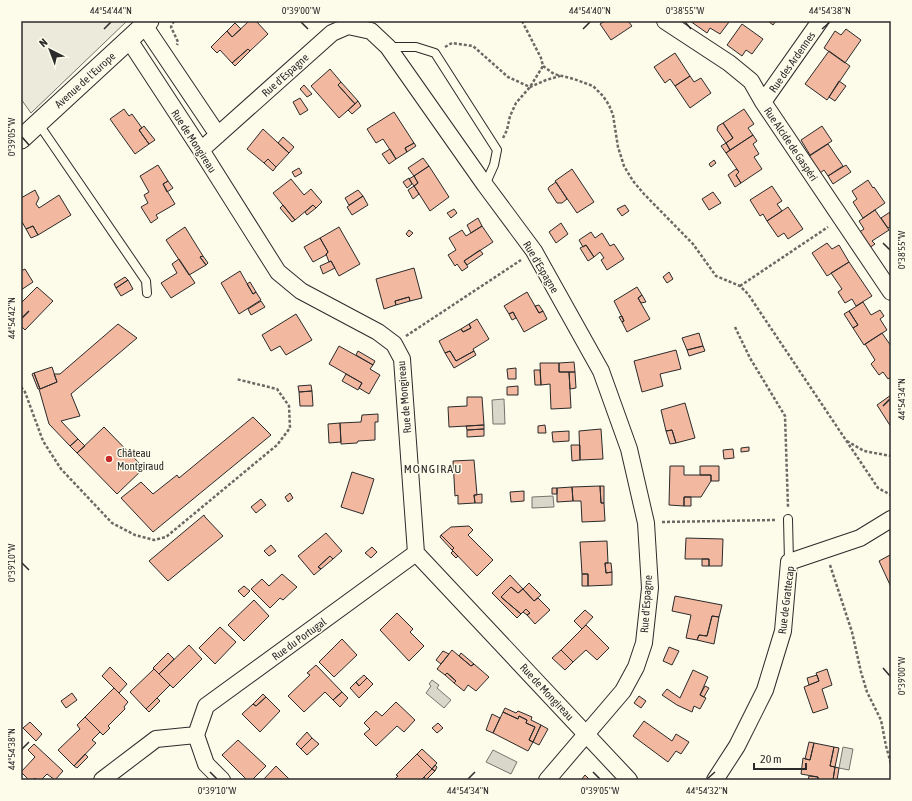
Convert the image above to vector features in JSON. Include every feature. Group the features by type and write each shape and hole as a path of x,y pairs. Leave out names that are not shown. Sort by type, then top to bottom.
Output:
{"street":[{"name":"Rue Alcide de Gaspéri","path":"665,21 729,63 751,81 763,102 891,292"},
{"name":"Rue des Ardennes","path":"763,102 820,21"},
{"name":"Avenue de l'Europe","path":"21,139 146,23"},
{"name":"Rue de Mongireau","path":"146,23 218,135"},
{"name":"Rue d'Espagne","path":"201,150 332,33 348,26 372,31 388,47 534,252 601,371 629,449 646,523 650,588 644,643 636,667 623,690 586,734"},
{"name":"Rue de Mongireau","path":"129,40 278,272 301,291 378,332 394,344 402,359 416,553 629,780"},
{"name":"Rue de Grattecap","path":"715,780 737,746 765,690 783,631 789,562 860,538 891,519"},
{"name":"Rue du Portugal","path":"196,735 206,706 416,553"},
{"path":"547,780 586,734"},
{"path":"102,780 156,739 196,735 206,764 222,780"}],"lane":[{"path":"388,47 416,47 435,53 497,150 494,165 485,185"},
{"path":"38,123 146,281 147,293"},
{"path":"788,519 789,562"}],"path":[{"path":"522,21 541,58 543,66 554,74 593,86 603,96 613,115 618,148 624,166 633,181 693,244 716,276 740,286 748,294 878,488 891,495"},
{"path":"435,53 452,42 473,46 508,77 530,87 546,80 561,76"},
{"path":"497,150 516,103 530,87 543,66"},
{"path":"740,286 841,218"},
{"path":"394,344 534,252"},
{"path":"646,523 788,519 785,416 750,358 735,327"},
{"path":"21,387 25,392 43,440 61,469 112,524 136,535 154,540 166,537 277,446 290,428 289,406 277,390 236,379"},
{"path":"845,439 864,451 891,456"},
{"path":"825,550 852,632 867,692 881,720 891,764"}],"shaded area":[{"path":"21,21 127,21 31,113 21,99"},
{"path":"504,399 505,424 493,424 492,400"},
{"path":"553,496 554,507 532,508 532,497"},
{"path":"432,680 439,685 437,688 451,700 444,708 426,693 431,686 429,684"},
{"path":"843,747 853,749 849,770 839,768"},
{"path":"493,750 517,762 511,774 486,762"}],"building":[{"path":"249,21 256,21 268,34 250,51 248,49 232,63 220,50 217,53 211,47 227,31 232,37"},
{"path":"605,21 628,21 632,26 611,40 600,24"},
{"path":"690,21 729,22 720,34 710,28 707,33"},
{"path":"768,21 776,21 773,25"},
{"path":"235,23 241,29 232,37 227,31"},
{"path":"742,24 763,39 752,54 746,50 742,56 727,45"},
{"path":"846,29 861,40 845,63 824,48 835,31 841,35"},
{"path":"248,49 250,51 235,66 232,63"},
{"path":"829,51 850,66 827,100 805,84"},
{"path":"675,53 690,76 675,86 670,79 665,83 654,67"},
{"path":"330,69 341,82 338,85 355,104 339,118 311,86"},
{"path":"690,76 694,82 701,78 711,93 690,108 675,86"},
{"path":"839,81 846,86 835,101 829,97"},
{"path":"341,82 358,101 355,104 338,85"},
{"path":"304,85 312,94 307,97 300,89"},
{"path":"300,98 308,110 300,115 293,102"},
{"path":"358,101 361,106 352,114 348,110"},
{"path":"124,109 129,116 132,114 142,128 139,130 149,144 135,154 110,119"},
{"path":"744,109 754,124 748,128 753,135 730,150 726,143 733,138 723,123"},
{"path":"394,112 414,143 405,148 407,152 396,159 383,139 376,143 367,129"},
{"path":"723,123 733,138 726,143 717,130 718,126"},
{"path":"144,126 155,140 149,144 139,130"},
{"path":"822,126 832,141 810,155 801,140"},
{"path":"263,129 289,153 276,167 268,159 264,163 247,149"},
{"path":"753,135 757,141 753,144 759,154 754,157 762,169 741,183 736,175 739,172 726,153"},
{"path":"283,137 294,147 289,153 278,143"},
{"path":"414,143 416,146 407,152 405,148"},
{"path":"726,143 730,150 726,153 721,146"},
{"path":"828,144 843,166 828,176 824,170 819,174 808,157"},
{"path":"390,149 396,159 389,164 382,154"},
{"path":"423,158 429,166 414,176 408,168"},
{"path":"268,159 276,167 273,171 264,163"},
{"path":"714,160 716,163 711,167 709,164"},
{"path":"158,165 168,181 163,184 175,204 156,215 158,218 151,223 141,207 148,203 144,195 149,192 140,176"},
{"path":"846,165 851,172 833,184 828,176"},
{"path":"429,166 449,197 430,211 414,186 418,183 414,176"},
{"path":"299,168 302,173 295,177 292,172"},
{"path":"572,169 594,202 577,213 555,181"},
{"path":"736,169 739,172 736,175 741,183 735,187 728,175"},
{"path":"414,176 418,183 414,186 409,179"},
{"path":"409,178 412,184 407,188 403,182"},
{"path":"291,179 304,195 311,189 322,202 316,208 313,205 295,220 273,193"},
{"path":"868,180 885,203 863,218 853,202 857,199 852,191"},
{"path":"168,181 173,188 167,192 163,184"},
{"path":"556,182 567,199 562,203 557,203 548,189"},
{"path":"414,186 419,194 413,199 408,190"},
{"path":"772,186 782,201 777,204 782,211 767,221 763,214 760,216 750,200"},
{"path":"35,190 39,198 36,204 39,208 59,195 71,215 38,235 33,226 26,229 21,220 21,198"},
{"path":"358,190 363,196 349,205 345,198"},
{"path":"713,192 721,203 709,210 702,199"},
{"path":"363,196 368,205 352,215 347,207"},
{"path":"283,205 295,220 292,222 280,208"},
{"path":"313,205 316,208 307,215 305,212"},
{"path":"625,205 629,211 622,216 617,209"},
{"path":"788,207 803,229 788,239 784,233 778,237 767,221"},
{"path":"454,209 457,213 451,218 447,213"},
{"path":"875,210 889,230 872,241 875,244 869,248 858,233 864,229 859,221"},
{"path":"890,212 891,226 888,228 881,218"},
{"path":"478,218 482,226 471,233 467,225"},
{"path":"561,223 568,234 556,243 549,232"},
{"path":"33,226 38,235 31,238 26,229"},
{"path":"482,226 493,242 464,261 468,267 462,271 457,264 455,266 448,255 456,250 449,238 462,230 466,236"},
{"path":"185,227 203,256 200,257 206,265 189,275 166,240"},
{"path":"339,227 360,264 339,276 331,261 329,262 326,254 328,252 320,238"},
{"path":"409,230 413,233 409,237 406,234"},
{"path":"591,232 595,238 602,233 610,246 614,244 624,259 607,270 601,260 604,258 600,252 594,257 586,245 583,247 579,240"},
{"path":"320,238 328,252 326,255 313,262 304,247"},
{"path":"827,243 832,249 839,245 849,262 827,276 812,253"},
{"path":"586,245 594,257 588,261 580,248"},
{"path":"480,250 483,254 467,265 464,261"},
{"path":"203,256 208,263 206,265 200,257"},
{"path":"179,259 195,283 171,298 161,283 177,273 172,264"},
{"path":"331,261 335,268 323,274 320,266"},
{"path":"849,262 872,296 856,306 852,299 845,303 838,292 842,289 831,273"},
{"path":"414,268 422,298 410,301 409,297 395,301 396,305 384,309 376,279"},
{"path":"25,269 33,282 21,290 21,271"},
{"path":"240,271 253,294 256,292 261,300 239,314 221,283"},
{"path":"669,272 673,279 667,283 663,277"},
{"path":"125,277 128,280 116,288 114,284"},
{"path":"128,280 133,289 121,296 116,288"},
{"path":"250,282 256,292 253,294 247,284"},
{"path":"37,287 53,301 25,330 21,326 21,303"},
{"path":"637,287 642,295 638,298 650,319 627,332 622,322 624,321 614,301"},
{"path":"527,292 539,313 543,311 547,319 524,332 513,312 509,314 504,306"},
{"path":"642,295 646,302 641,303 638,298"},
{"path":"409,297 410,301 396,305 395,301"},
{"path":"261,301 265,307 251,315 248,309"},
{"path":"863,302 871,315 880,310 884,316 880,319 887,330 864,345 853,328 858,325 849,311"},
{"path":"539,305 543,311 539,313 535,306"},
{"path":"849,311 858,325 853,328 844,314"},
{"path":"513,312 516,318 512,320 509,314"},
{"path":"296,314 312,340 286,355 280,346 271,351 262,335"},
{"path":"622,316 624,321 622,322 619,317"},
{"path":"477,319 489,339 473,349 474,351 456,361 450,351 445,353 439,341 461,329 463,332 471,328 469,324"},
{"path":"118,324 137,338 71,394 80,416 61,421 78,439 70,446 49,424 39,389 32,374 34,373 40,389 57,382 54,374 60,374"},
{"path":"469,324 471,328 463,332 461,329"},
{"path":"699,333 703,346 687,350 682,338"},
{"path":"882,333 891,346 891,377 888,379 883,372 879,375 871,364 875,360 865,344"},
{"path":"339,346 373,365 370,369 380,375 369,394 359,388 362,383 329,364"},
{"path":"703,346 705,351 689,356 687,350"},
{"path":"676,350 681,369 660,374 663,386 642,392 634,361"},
{"path":"358,351 375,361 373,365 356,355"},
{"path":"450,351 456,361 474,351 476,355 454,368 445,353"},
{"path":"574,362 575,372 559,372 559,363"},
{"path":"540,363 559,363 559,372 569,372 571,408 551,409 550,384 541,385"},
{"path":"52,367 57,382 40,389 34,373"},
{"path":"516,368 516,379 508,379 507,369"},
{"path":"534,370 540,370 541,385 535,385"},
{"path":"569,372 575,372 576,388 570,389"},
{"path":"346,374 362,383 358,390 342,381"},
{"path":"311,385 312,391 299,392 298,386"},
{"path":"518,386 518,395 507,395 507,387"},
{"path":"312,391 313,406 300,406 299,392"},
{"path":"891,395 891,427 877,405"},
{"path":"467,397 482,397 484,425 449,427 448,407 467,406"},
{"path":"685,403 695,438 676,443 672,430 666,431 661,410"},
{"path":"378,414 378,422 375,422 375,440 341,444 340,423 361,422 362,415"},
{"path":"253,417 271,435 153,532 121,498 141,482 153,494 177,475 179,478"},
{"path":"340,423 341,442 329,443 328,424"},
{"path":"484,425 484,429 467,430 466,426"},
{"path":"545,425 546,433 538,433 538,426"},
{"name":"Château Montgiraud","path":"104,427 144,468 117,494 77,453"},
{"path":"484,429 484,436 467,437 467,430"},
{"path":"601,429 603,459 580,460 579,431"},
{"path":"672,430 676,443 670,444 666,431"},
{"path":"569,431 569,441 553,442 552,432"},
{"path":"78,439 85,446 77,453 70,446"},
{"path":"571,445 580,445 580,460 572,461"},
{"path":"749,447 749,451 741,452 741,448"},
{"path":"733,449 734,458 724,459 723,450"},
{"path":"474,460 477,495 474,495 475,503 458,504 458,495 455,496 453,461"},
{"path":"670,466 684,466 684,475 711,475 711,481 701,497 684,497 684,506 669,505"},
{"path":"700,466 719,466 719,481 711,481 711,475 700,475"},
{"path":"352,472 374,479 363,514 341,507"},
{"path":"600,486 601,503 604,503 605,521 582,522 581,501 573,501 572,487"},
{"path":"600,486 604,486 604,503 601,503"},
{"path":"572,487 573,501 557,502 557,488"},
{"path":"552,488 557,488 557,494 552,494"},
{"path":"524,491 524,501 511,502 510,492"},
{"path":"290,493 293,498 288,502 285,497"},
{"path":"482,494 482,503 475,503 474,495"},
{"path":"684,497 691,497 691,506 684,506"},
{"path":"261,499 266,505 256,513 251,507"},
{"path":"204,515 223,536 168,581 149,561"},
{"path":"469,526 473,530 468,535 493,560 477,576 452,550 454,548 441,535 451,527"},
{"path":"326,533 342,551 333,559 330,556 318,567 321,569 314,575 298,556"},
{"path":"441,535 454,548 452,550 440,537"},
{"path":"686,538 723,539 722,566 709,566 709,559 685,559"},
{"path":"607,541 608,563 605,563 606,573 612,572 612,585 588,586 588,574 582,574 580,542"},
{"path":"271,545 276,551 269,556 264,551"},
{"path":"372,547 377,552 371,558 365,553"},
{"path":"453,551 458,556 456,558 451,553"},
{"path":"890,555 891,557 891,587 879,561"},
{"path":"330,556 333,559 321,569 318,567"},
{"path":"702,559 709,559 709,566 702,566"},
{"path":"605,563 611,563 612,572 606,573"},
{"path":"282,574 297,587 283,600 280,598 270,608 251,589 262,579 269,586"},
{"path":"582,574 588,574 588,586 582,586"},
{"path":"510,575 523,589 518,593 511,587 501,597 521,614 517,618 492,593"},
{"path":"529,583 541,595 534,601 523,589"},
{"path":"244,586 250,591 244,597 238,591"},
{"path":"511,587 518,593 523,589 534,601 538,598 550,610 535,624 527,615 530,613 526,609 521,614 501,597"},
{"path":"675,596 722,605 719,617 712,616 707,636 699,635 697,640 686,638 691,615 672,611"},
{"path":"254,600 269,616 244,641 228,625"},
{"path":"526,609 530,613 527,615 523,612"},
{"path":"585,610 593,617 582,629 574,621"},
{"path":"397,613 413,629 410,632 424,646 409,661 380,630"},
{"path":"712,616 719,617 714,644 697,640 699,635 707,636"},
{"path":"586,625 609,648 597,660 586,650 573,662 561,650"},
{"path":"220,627 236,642 215,664 199,648"},
{"path":"342,639 357,655 334,677 319,662"},
{"path":"189,645 202,659 173,688 159,674"},
{"path":"669,647 679,651 672,665 663,661"},
{"path":"452,650 471,666 474,664 489,677 476,691 468,685 464,691 454,683 456,681 447,673 445,675 437,669"},
{"path":"561,650 573,662 565,670 552,658"},
{"path":"443,651 449,654 441,664 436,660"},
{"path":"168,653 174,659 159,674 153,668"},
{"path":"461,653 474,664 471,666 459,656"},
{"path":"316,665 342,692 333,700 325,692 304,712 288,696 310,675 307,673"},
{"path":"110,667 127,684 119,693 102,676"},
{"path":"154,669 170,685 146,709 130,692"},
{"path":"827,669 832,685 822,689 828,708 813,713 804,687 819,681 816,673"},
{"path":"693,670 708,677 700,695 706,698 700,709 694,706 692,712 677,705 662,695 667,689 680,698"},
{"path":"447,673 456,681 454,683 445,675"},
{"path":"364,675 367,678 359,686 356,682"},
{"path":"817,675 819,681 809,685 807,678"},
{"path":"367,678 373,684 359,698 350,688 356,682 359,686"},
{"path":"705,686 709,688 704,697 700,695"},
{"path":"114,688 128,702 124,707 125,709 108,726 110,728 103,735 85,717"},
{"path":"342,692 348,698 340,707 333,700"},
{"path":"72,693 77,700 66,708 61,701"},
{"path":"263,694 266,697 256,706 253,704"},
{"path":"639,696 646,701 641,708 634,703"},
{"path":"266,697 280,711 260,732 242,714 253,704 256,706"},
{"path":"157,698 160,701 149,712 146,709"},
{"path":"396,702 415,720 404,732 397,726 376,746 364,734 370,729 364,723 376,711 382,716"},
{"path":"505,708 516,713 518,711 532,717 531,720 541,725 533,742 529,740 535,727 526,723 527,720 519,716 518,719 503,712"},
{"path":"503,712 518,719 519,716 527,720 526,723 535,727 529,740 533,742 528,751 493,733"},
{"path":"492,714 500,718 493,733 486,730"},
{"path":"85,717 100,732 92,740 96,743 74,766 58,750 80,729 77,725"},
{"path":"644,721 672,741 676,734 689,742 681,754 676,751 668,762 633,736"},
{"path":"30,722 42,734 36,741 23,728"},
{"path":"438,723 443,728 437,733 432,728"},
{"path":"541,725 548,729 539,745 533,742"},
{"path":"307,732 312,738 301,749 296,744"},
{"path":"312,738 319,744 307,755 301,749"},
{"path":"238,740 266,766 252,780 247,780 222,755"},
{"path":"809,742 814,743 810,760 805,759"},
{"path":"814,743 834,747 830,766 835,767 833,780 818,780 818,777 801,774 803,758 810,760"},
{"path":"34,744 63,771 55,780 47,774 41,780 37,780 35,778 33,780 29,780 21,772 35,757 28,750"},
{"path":"834,747 839,748 835,767 830,766"},
{"path":"422,749 437,763 432,769 417,754"},
{"path":"85,754 88,757 77,768 74,766"},
{"path":"417,754 432,769 421,780 394,780 398,776 396,775"},
{"path":"435,765 437,767 435,771 432,769"},
{"path":"276,766 290,780 263,780"},
{"path":"835,767 839,768 837,780 833,780"},
{"path":"432,769 435,771 426,780 424,777"},
{"path":"585,775 590,780 581,780"},
{"path":"809,776 818,777 818,780 808,780"}],"place":[{"name":"Château Montgiraud","path":"109,459"}],"district":[{"name":"MONGIRAU","path":"433,469"}]}
